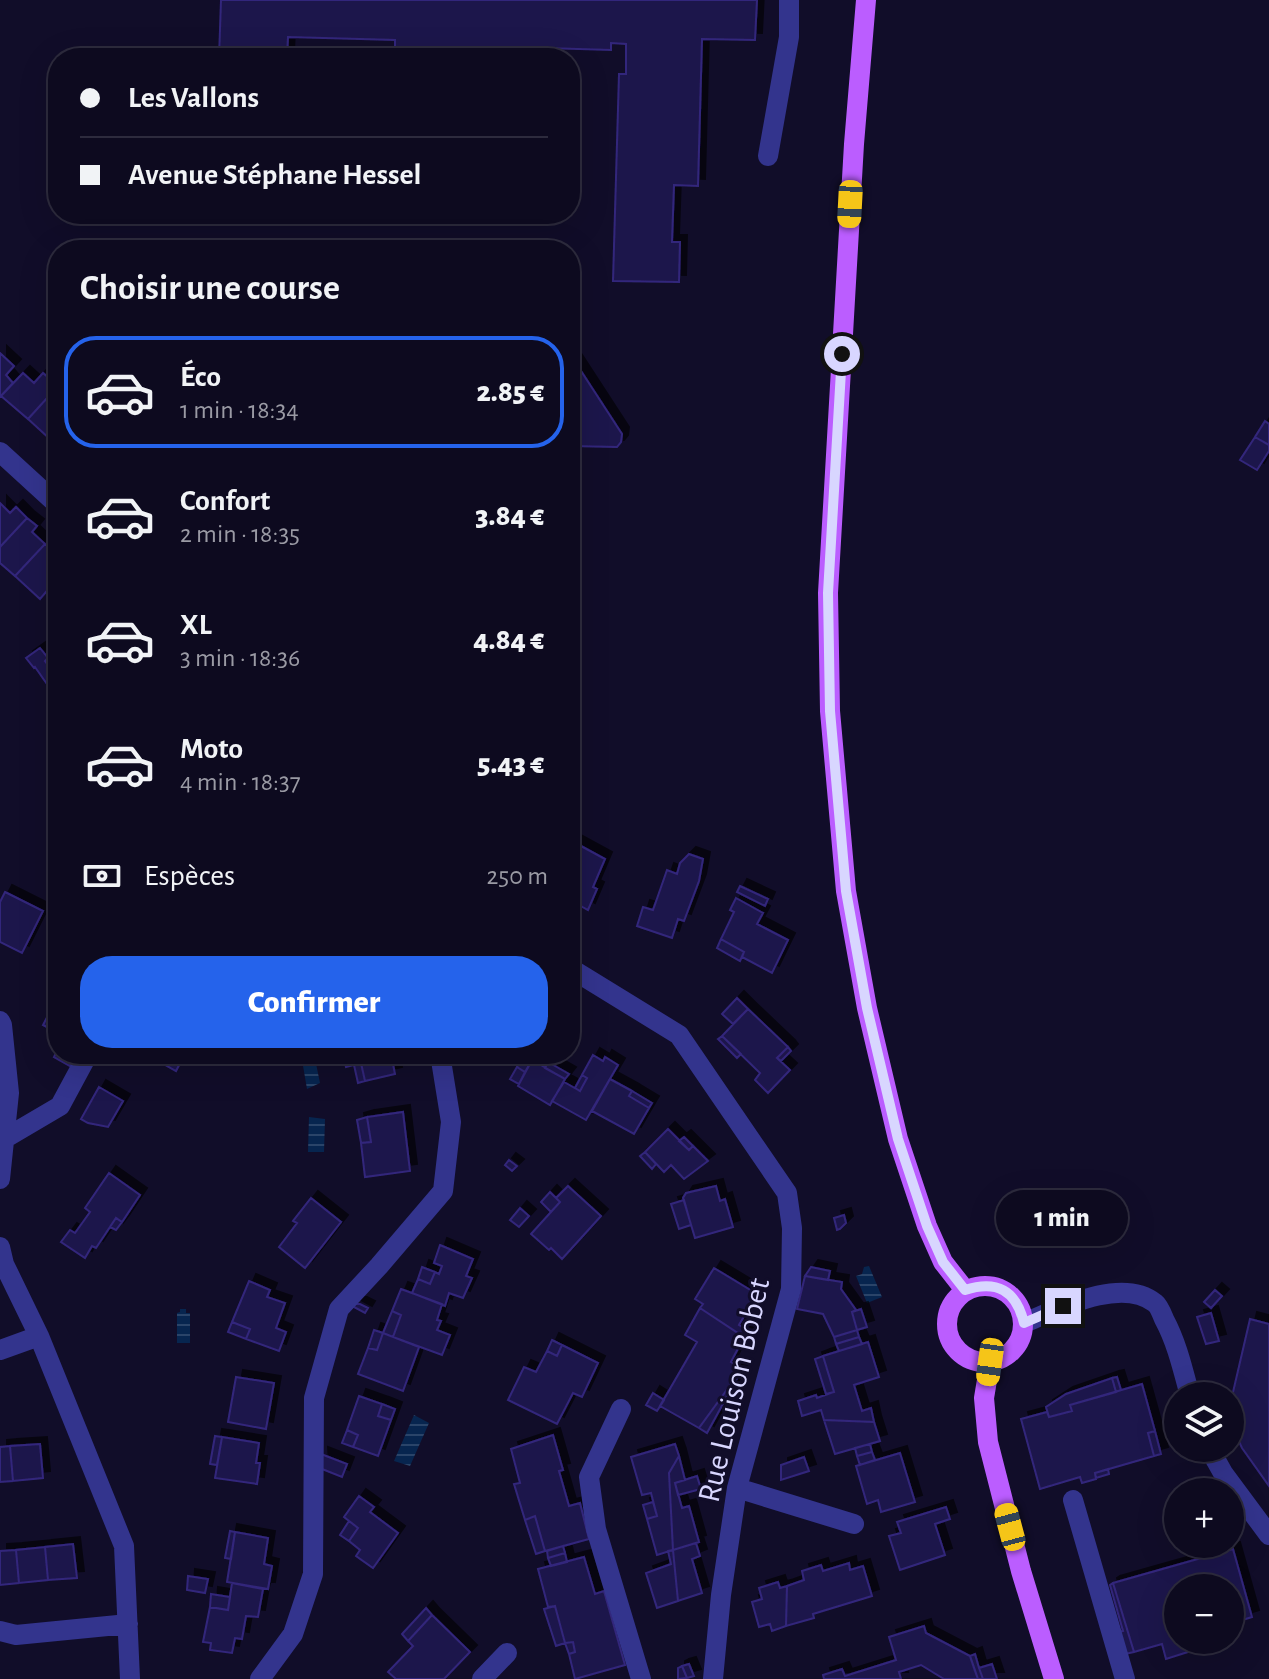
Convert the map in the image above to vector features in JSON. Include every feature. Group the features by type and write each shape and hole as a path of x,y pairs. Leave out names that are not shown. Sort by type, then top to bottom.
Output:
{"main road":[{"path":"866,0 854,144 829,578 830,711 846,891 880,1066 898,1139 927,1226 943,1262 965,1290"},
{"path":"981,1285 997,1287 1011,1295 1020,1307 1024,1323 1023,1334 1011,1353 990,1362 979,1362 961,1354 953,1346 947,1326 951,1305 965,1290 981,1285"},
{"path":"990,1362 984,1398 988,1442 1021,1571 1054,1679"}],"street":[{"path":"768,156 789,37 789,0"},
{"path":"0,452 48,496"},
{"name":"Rue Louison Bobet","path":"580,974 679,1035 787,1193 792,1228 791,1289 737,1488 721,1595 713,1679"},
{"path":"0,1021 9,1093 0,1179"},
{"path":"4,1139 60,1106 83,1064"},
{"path":"260,1679 293,1634 313,1574 314,1398 339,1309 443,1191 451,1122 442,1064"},
{"path":"0,1247 4,1264 39,1336 124,1546 130,1679"},
{"path":"1024,1323 1105,1293 1134,1294 1156,1304 1174,1338 1186,1382"},
{"path":"0,1350 39,1336"},
{"path":"621,1409 589,1477 596,1529 641,1679"},
{"path":"1217,1462 1269,1535"},
{"path":"737,1488 854,1524"},
{"path":"1073,1500 1125,1679"},
{"path":"0,1631 16,1635 128,1624"},
{"path":"482,1679 507,1653"}],"water":[{"path":"303,1064 316,1064 320,1083 307,1089"},
{"path":"309,1117 325,1119 324,1152 308,1152"},
{"path":"869,1266 882,1297 867,1303 856,1276"},
{"path":"180,1309 190,1313 190,1343 177,1343 177,1313"},
{"path":"414,1415 429,1423 410,1466 394,1461"}],"building":[{"path":"221,0 757,0 755,40 702,39 698,186 674,185 672,242 680,242 679,282 613,281 619,74 626,74 626,44 611,43 611,50 395,47 395,40 288,37 287,48 219,48"},
{"path":"0,353 14,366 6,375 13,383 0,397"},
{"path":"580,369 622,434 617,447 580,446"},
{"path":"23,373 34,383 43,373 48,377 48,397 28,419 1,396"},
{"path":"48,397 48,437 28,419"},
{"path":"1265,421 1269,424 1269,445 1255,437"},
{"path":"1255,437 1269,445 1269,451 1257,470 1240,460"},
{"path":"0,503 10,513 16,507 27,518 0,547"},
{"path":"27,518 37,526 32,532 45,544 15,576 0,563 0,547"},
{"path":"45,544 48,547 48,590 40,599 15,576"},
{"path":"40,648 48,658 45,661 48,665 48,686 35,667 26,658"},
{"path":"580,845 605,859 593,887 597,889 588,910 580,906"},
{"path":"689,854 703,859 699,881 684,921 678,919 672,938 637,926 643,907 653,910 667,870 677,874 680,863"},
{"path":"740,886 768,899 765,906 737,892"},
{"path":"5,892 43,911 22,953 0,942 0,902"},
{"path":"736,898 763,913 757,924 788,940 772,973 742,957 744,952 721,939 734,912 730,910"},
{"path":"721,939 744,952 740,961 717,948"},
{"path":"737,998 748,1009 733,1024 722,1014"},
{"path":"748,1009 788,1047 777,1058 790,1070 768,1093 755,1080 760,1073 722,1036"},
{"path":"722,1036 741,1054 737,1058 718,1039"},
{"path":"788,1047 791,1051 781,1061 777,1058"},
{"path":"593,1055 603,1061 605,1057 618,1065 586,1120 552,1101 564,1082 580,1091 587,1078 582,1075"},
{"path":"164,1064 180,1064 176,1071"},
{"path":"361,1064 393,1064 395,1074 365,1081"},
{"path":"361,1064 365,1081 358,1083 354,1065"},
{"path":"518,1064 530,1064 525,1072 517,1067"},
{"path":"530,1064 539,1064 565,1079 550,1105 518,1086"},
{"path":"552,1064 569,1074 565,1079 545,1068"},
{"path":"517,1067 525,1072 519,1084 510,1079"},
{"path":"582,1075 587,1078 580,1091 575,1088"},
{"path":"610,1079 632,1091 629,1096 649,1108 634,1134 592,1111"},
{"path":"99,1087 123,1101 108,1127 81,1119"},
{"path":"632,1091 652,1103 649,1108 629,1096"},
{"path":"403,1112 410,1171 365,1177 361,1143 371,1142 367,1117"},
{"path":"367,1117 371,1142 361,1143 357,1120"},
{"path":"668,1129 689,1150 693,1146 708,1161 684,1179 671,1165 664,1172 645,1152"},
{"path":"684,1137 693,1146 689,1150 679,1141"},
{"path":"645,1152 656,1164 652,1169 640,1156"},
{"path":"509,1160 517,1166 512,1171 505,1165"},
{"path":"109,1173 140,1195 122,1222 116,1218 96,1248 92,1246 85,1258 61,1242 70,1230 75,1233 90,1212 85,1208"},
{"path":"568,1186 601,1216 562,1259 531,1234 560,1202 556,1198"},
{"path":"716,1186 720,1201 725,1199 733,1227 695,1238 683,1198 686,1193"},
{"path":"550,1192 560,1202 551,1212 541,1202"},
{"path":"311,1198 341,1222 305,1268 279,1247 297,1223 293,1221"},
{"path":"684,1200 691,1225 679,1229 671,1204"},
{"path":"520,1208 529,1216 519,1227 510,1220"},
{"path":"844,1215 846,1223 837,1230 834,1218"},
{"path":"116,1218 122,1222 116,1230 110,1227"},
{"path":"440,1245 473,1259 466,1276 472,1278 463,1298 449,1293 445,1306 412,1293 418,1279 430,1284 435,1272 439,1274 442,1266 434,1263"},
{"path":"422,1267 435,1272 430,1284 418,1279"},
{"path":"811,1267 830,1271 828,1280 805,1276"},
{"path":"714,1268 757,1294 739,1325 748,1331 744,1337 700,1308 703,1304 695,1299"},
{"path":"805,1276 842,1282 841,1289 856,1310 852,1312 857,1330 834,1337 823,1314 797,1309"},
{"path":"249,1281 270,1290 267,1297 285,1303 276,1328 286,1332 279,1351 246,1339 250,1329 232,1322"},
{"path":"401,1289 442,1304 437,1330 450,1335 442,1355 393,1337 401,1315 392,1311"},
{"path":"1215,1290 1222,1296 1211,1308 1204,1302"},
{"path":"352,1306 368,1308 365,1313"},
{"path":"700,1308 744,1337 731,1362 742,1369 699,1428 660,1406 697,1342 685,1335"},
{"path":"861,1309 867,1327 857,1330 852,1312"},
{"path":"392,1311 401,1315 393,1337 383,1333"},
{"path":"1211,1313 1219,1341 1206,1344 1197,1317"},
{"path":"1250,1319 1269,1324 1269,1486 1244,1451 1244,1382 1235,1382"},
{"path":"232,1322 250,1329 246,1339 228,1332"},
{"path":"374,1330 383,1333 377,1350 368,1348"},
{"path":"857,1330 859,1337 836,1344 834,1337"},
{"path":"383,1333 419,1347 403,1391 358,1374 368,1348 377,1350"},
{"path":"859,1337 862,1344 839,1351 836,1344"},
{"path":"552,1340 562,1345 557,1356 547,1351"},
{"path":"868,1342 879,1377 854,1385 862,1411 871,1408 874,1422 824,1420 821,1410 802,1416 798,1401 834,1392 823,1356"},
{"path":"562,1345 598,1363 582,1397 573,1393 557,1424 508,1400 524,1367 536,1372 547,1351 557,1356"},
{"path":"823,1356 834,1392 826,1394 815,1359"},
{"path":"742,1369 707,1433 699,1428"},
{"path":"236,1377 274,1383 266,1429 228,1422"},
{"path":"1117,1377 1121,1390 1116,1392 1112,1378"},
{"path":"1112,1378 1116,1392 1070,1405 1072,1411 1049,1417 1046,1407 1066,1394"},
{"path":"1142,1384 1155,1431 1148,1433 1154,1456 1095,1473 1096,1479 1082,1483 1080,1477 1040,1489 1021,1419 1047,1412 1049,1417 1072,1411 1070,1405"},
{"path":"653,1393 664,1400 657,1411 646,1405"},
{"path":"359,1396 382,1404 378,1416 391,1420 378,1456 353,1447 358,1435 347,1430"},
{"path":"382,1404 395,1409 391,1420 378,1416"},
{"path":"824,1420 874,1422 880,1441 835,1454"},
{"path":"347,1430 358,1435 353,1447 342,1443"},
{"path":"1155,1431 1161,1454 1154,1456 1148,1433"},
{"path":"553,1435 569,1506 580,1503 589,1539 545,1551 535,1516 525,1520 514,1484 520,1483 511,1449"},
{"path":"215,1436 222,1437 217,1465 210,1464"},
{"path":"222,1437 259,1443 257,1484 215,1478"},
{"path":"40,1444 43,1478 13,1481 10,1446"},
{"path":"675,1444 679,1456 669,1473 673,1550 657,1555 647,1519 657,1516 651,1493 642,1495 631,1457"},
{"path":"870,1444 872,1452 857,1456 855,1448"},
{"path":"10,1446 13,1481 0,1482 0,1447"},
{"path":"872,1452 875,1460 860,1465 857,1456"},
{"path":"900,1453 915,1502 881,1512 878,1500 867,1504 856,1466"},
{"path":"321,1454 347,1464 342,1477 322,1469"},
{"path":"679,1456 685,1480 675,1483 682,1508 689,1506 699,1542 673,1550 669,1473"},
{"path":"804,1457 809,1471 781,1480 781,1465"},
{"path":"1108,1469 1109,1474 1096,1478 1095,1473"},
{"path":"697,1476 701,1489 678,1495 675,1483"},
{"path":"359,1496 374,1507 370,1512 398,1533 373,1568 356,1556 360,1550 349,1541 358,1528 344,1517"},
{"path":"653,1502 657,1516 647,1519 643,1505"},
{"path":"946,1507 950,1519 935,1524 945,1555 900,1570 889,1536 901,1533 897,1522"},
{"path":"535,1516 545,1551 536,1554 525,1520"},
{"path":"349,1521 358,1528 349,1541 340,1535"},
{"path":"230,1531 235,1532 231,1559 225,1558"},
{"path":"235,1532 268,1538 264,1564 272,1566 268,1589 227,1582"},
{"path":"696,1543 700,1556 692,1559 702,1593 678,1601 673,1550"},
{"path":"73,1544 77,1578 48,1580 45,1547"},
{"path":"563,1546 565,1553 548,1558 547,1551"},
{"path":"45,1547 48,1580 19,1583 16,1550"},
{"path":"16,1550 19,1583 0,1585 0,1551"},
{"path":"673,1550 678,1601 657,1608 646,1573 671,1564 668,1551"},
{"path":"565,1553 567,1562 551,1566 548,1558"},
{"path":"584,1557 595,1594 604,1591 625,1665 575,1679 569,1654 575,1652 573,1642 565,1643 555,1606 548,1607 538,1569"},
{"path":"1201,1558 1236,1558 1240,1574 1164,1574 1164,1652 1162,1644 1134,1652 1113,1583"},
{"path":"849,1563 850,1570 863,1566 872,1596 813,1614 814,1618 786,1626 787,1586 804,1580 802,1571 821,1565 823,1571"},
{"path":"188,1576 208,1579 205,1593 187,1590"},
{"path":"778,1582 780,1588 787,1586 786,1626 772,1631 770,1624 759,1627 752,1602 762,1599 759,1588"},
{"path":"232,1583 263,1589 258,1617 246,1616 242,1639 235,1638 232,1653 210,1650 211,1643 203,1642 210,1607 228,1610"},
{"path":"1113,1583 1134,1652 1125,1654 1118,1632 1123,1631 1110,1585"},
{"path":"1244,1588 1252,1617 1244,1620"},
{"path":"211,1594 230,1597 228,1610 210,1607"},
{"path":"555,1606 565,1643 556,1646 544,1609"},
{"path":"426,1608 432,1615 408,1641 402,1634"},
{"path":"432,1615 470,1652 444,1679 396,1679 388,1672 413,1646 408,1641"},
{"path":"924,1626 926,1633 970,1656 978,1679 944,1679 921,1665 899,1672 901,1679 824,1679 823,1675 842,1669 845,1676 896,1660 889,1637"},
{"path":"573,1642 575,1652 569,1654 565,1643"},
{"path":"975,1654 983,1679 978,1679 970,1656"},
{"path":"1165,1654 1182,1654 1166,1659"},
{"path":"689,1664 694,1676 687,1678 682,1666"},
{"path":"992,1664 997,1679 983,1679 979,1668"},
{"path":"682,1666 687,1678 678,1679 678,1668"}],"route":[{"path":"842,354 828,593 830,711 846,891 867,1008 898,1139 927,1226 943,1262 965,1290 981,1285 997,1287 1011,1295 1020,1307 1024,1323 1063,1306"}]}
